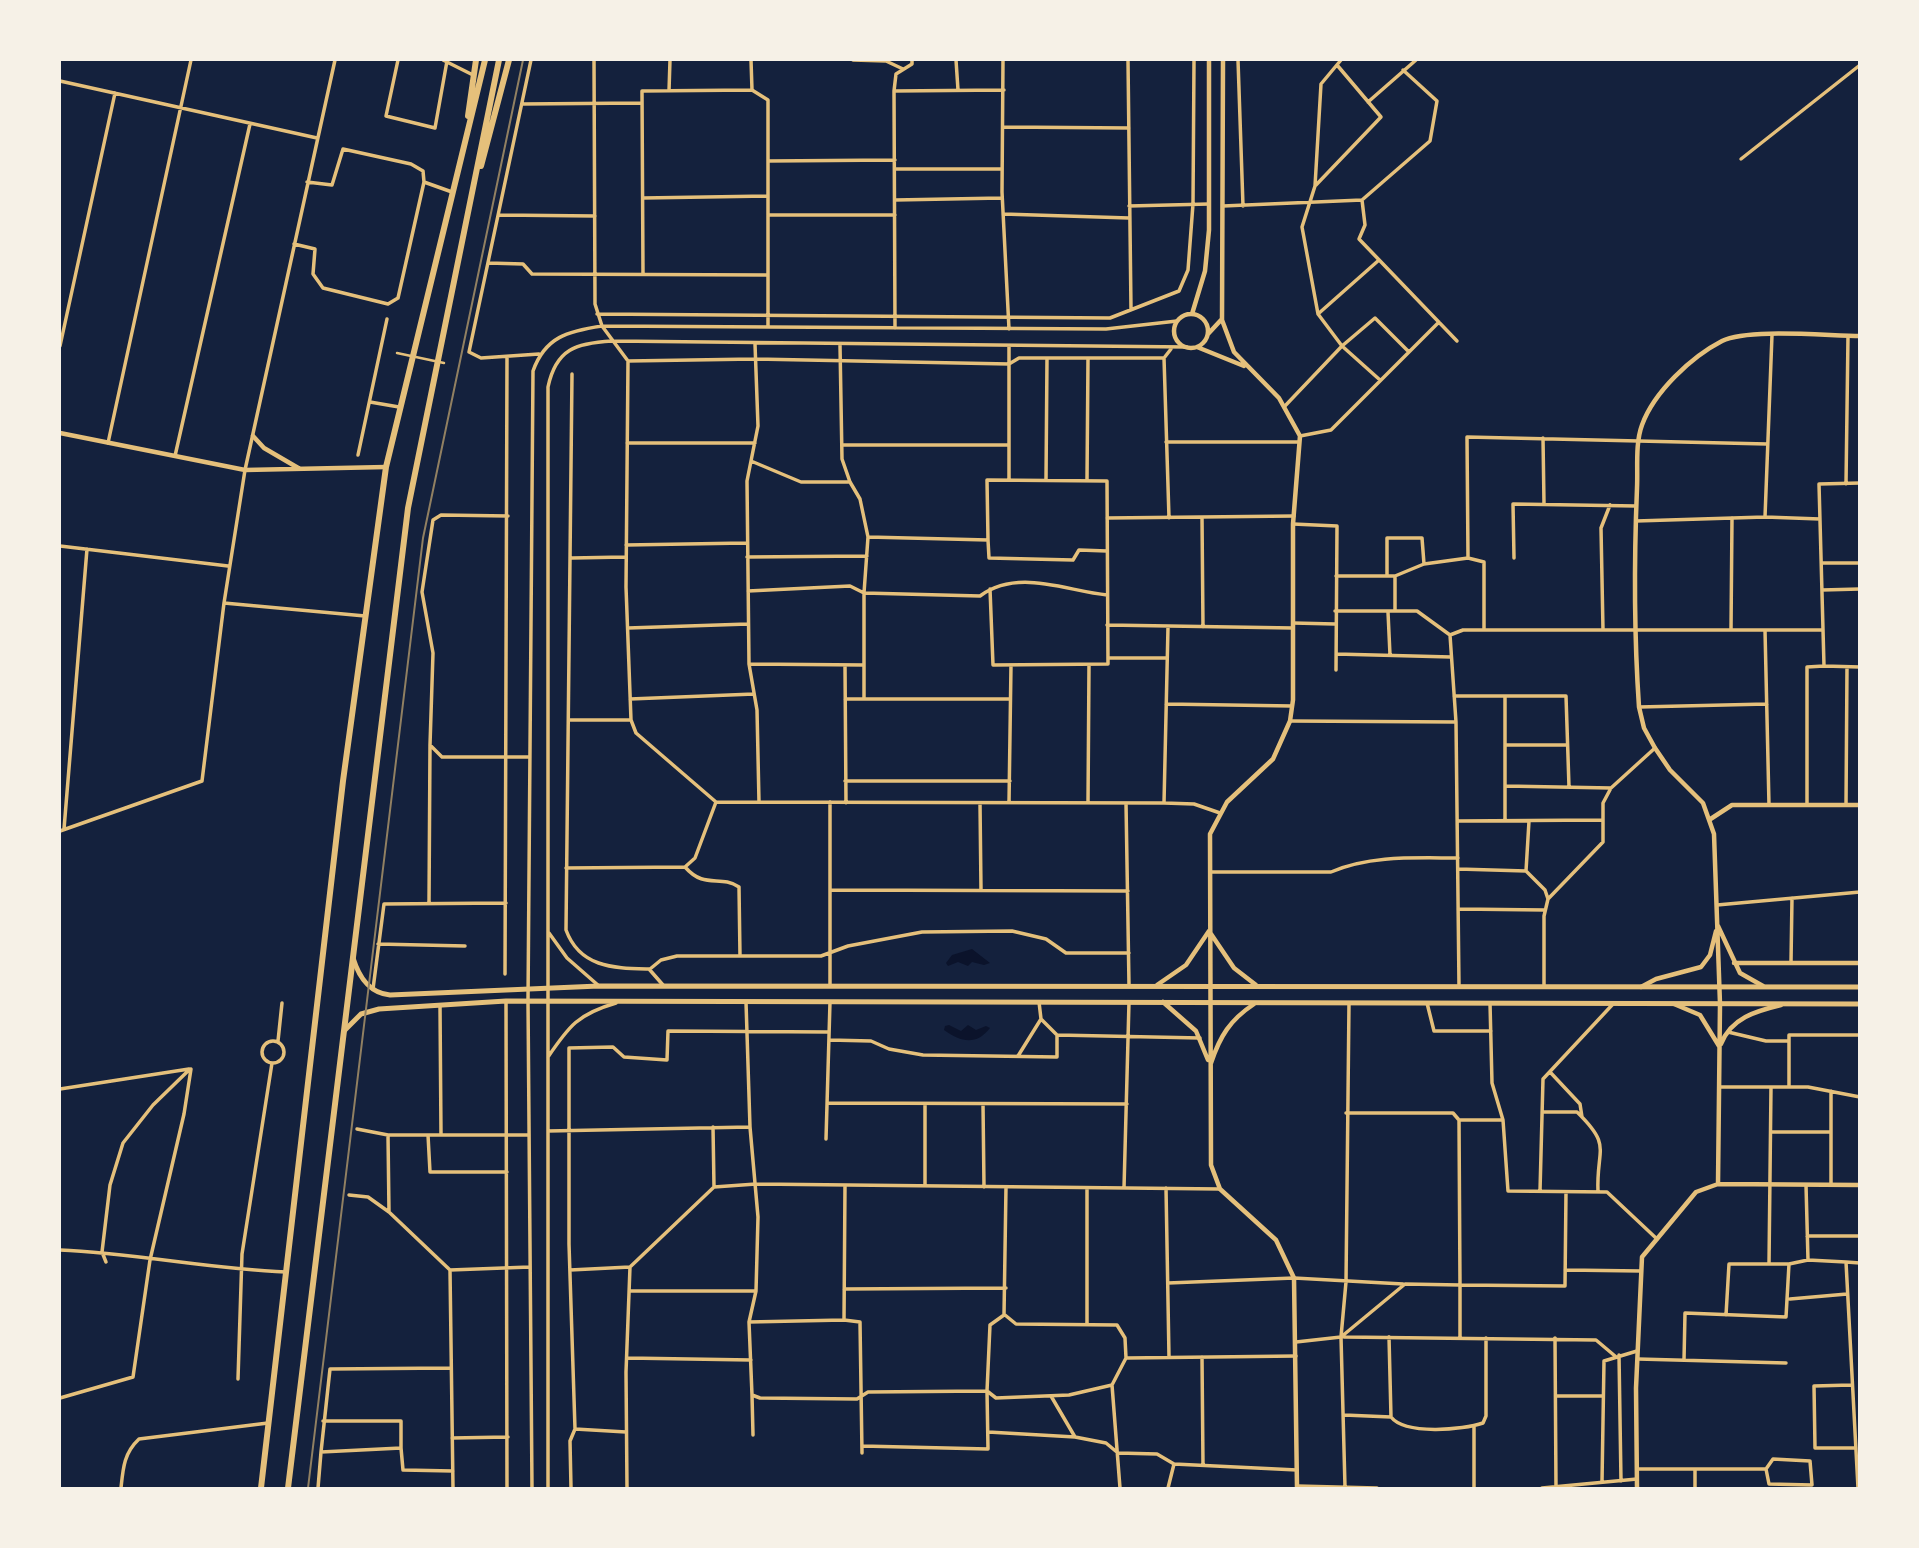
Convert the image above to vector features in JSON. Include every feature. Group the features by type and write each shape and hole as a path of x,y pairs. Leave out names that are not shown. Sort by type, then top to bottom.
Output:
{"highway":[{"path":"468,128 476,60"},
{"path":"261,1489 343,781 386,467 485,60"},
{"path":"288,1489 408,508 499,60"},
{"path":"474,188 509,60"}],"main road":[{"path":"352,953 360,975 373,990 390,995 599,986 1860,987"},
{"path":"342,1035 353,1021 365,1012 506,1001 1860,1004"}],"street":[{"path":"108,443 191,60"},
{"path":"87,549 62,830 202,781 228,566 245,470 335,60"},
{"path":"398,60 386,116 435,128 445,60 473,75"},
{"path":"531,60 469,352 481,358 539,354 565,334 602,326 1106,329 1177,321 1192,314 1203,318 1208,334"},
{"path":"594,60 597,314 602,326 628,361 627,628 631,720 636,733 716,802 1164,803 1194,804 1220,813"},
{"path":"669,91 670,60"},
{"path":"751,60 752,90"},
{"path":"853,60 886,61 903,69"},
{"path":"895,328 894,91 897,74 912,64 912,60"},
{"path":"956,60 958,90"},
{"path":"1003,60 1002,198 1009,329"},
{"path":"1128,60 1131,310"},
{"path":"597,314 1111,318 1179,291 1188,270 1193,204 1194,60"},
{"path":"1192,314 1205,271 1209,204 1209,60"},
{"path":"1223,60 1222,320 1234,352 1279,398 1300,439 1293,524 1290,720 1273,759 1220,813 1210,834 1211,1165 1220,1189 1276,1240 1294,1278 1297,1487 1377,1489"},
{"path":"1238,60 1242,206"},
{"path":"1341,60 1321,85 1315,186 1302,227 1318,314 1342,346 1380,380"},
{"path":"1368,102 1416,60"},
{"path":"1315,186 1381,117 1336,65"},
{"path":"1741,159 1860,65"},
{"path":"1223,206 1309,205 1362,200 1430,141 1437,101 1403,71"},
{"path":"60,81 317,138"},
{"path":"643,274 642,91 752,90 768,100 768,327"},
{"path":"894,91 1004,90"},
{"path":"60,346 115,93"},
{"path":"522,104 642,103"},
{"path":"175,458 250,124"},
{"path":"1003,127 1129,128"},
{"path":"294,244 315,249 313,274 323,288 388,304 398,298 424,182 423,171 411,164 343,149 332,185 307,182"},
{"path":"768,161 895,160"},
{"path":"895,169 1002,169"},
{"path":"424,182 452,192"},
{"path":"643,198 768,196"},
{"path":"895,200 1002,198"},
{"path":"1362,200 1365,225 1359,239 1457,341"},
{"path":"1129,206 1209,204"},
{"path":"1003,214 1129,218"},
{"path":"499,215 595,216"},
{"path":"768,215 895,215"},
{"path":"1318,314 1379,260"},
{"path":"488,263 523,264 532,274 767,275"},
{"path":"1284,407 1342,346 1374,318 1409,352"},
{"path":"358,455 387,319"},
{"path":"1197,347 1222,320"},
{"path":"1177,321 1175,337 1187,347"},
{"path":"1167,442 1300,439 1331,430 1438,322"},
{"path":"1765,517 1772,335"},
{"path":"1718,1184 1720,1004 1714,834 1703,803 1670,769 1655,748 1644,728 1639,707 1636,506 1639,440 1642,425 1656,399 1696,359 1724,340 1772,335 1860,336"},
{"path":"1846,484 1848,336"},
{"path":"548,1489 548,387 558,358 591,342 612,341 1171,349 1197,347 1248,368"},
{"path":"755,344 758,426 747,481 747,557 748,664 754,694 759,802"},
{"path":"840,345 842,459 850,482 860,499 868,537 864,593 864,699"},
{"path":"1009,347 1009,480"},
{"path":"1168,518 1164,358 1171,349"},
{"path":"397,353 444,363"},
{"path":"532,1489 528,988 533,371 539,354"},
{"path":"505,974 508,758 507,357"},
{"path":"628,361 755,359 1009,364 1019,358 1164,358"},
{"path":"1046,480 1047,358"},
{"path":"1087,480 1088,358"},
{"path":"572,374 566,930 572,947 593,961 614,968 649,970 663,986"},
{"path":"370,402 399,407"},
{"path":"60,433 245,470 386,467"},
{"path":"253,436 264,448 301,470"},
{"path":"1468,558 1467,437 1768,444"},
{"path":"1543,438 1544,504"},
{"path":"627,443 755,443"},
{"path":"842,445 1009,445"},
{"path":"751,461 801,482 850,482"},
{"path":"990,589 993,665 1108,664 1107,481 987,480 989,558 1073,560 1079,550 1107,551"},
{"path":"1824,666 1819,484 1860,483"},
{"path":"1514,558 1513,504 1636,506"},
{"path":"1602,630 1601,528 1610,505"},
{"path":"429,904 433,653 422,592 433,520 440,515 508,516"},
{"path":"1107,518 1294,516"},
{"path":"1202,517 1203,627"},
{"path":"1636,521 1765,517 1820,519"},
{"path":"1731,630 1732,518"},
{"path":"1293,524 1337,526 1336,670"},
{"path":"868,537 988,540"},
{"path":"1387,576 1387,538 1422,538 1424,564"},
{"path":"626,545 747,543"},
{"path":"60,546 228,566"},
{"path":"747,557 867,555"},
{"path":"572,558 626,556"},
{"path":"1336,576 1395,576 1424,564 1468,558 1484,562 1484,630"},
{"path":"1822,563 1860,563"},
{"path":"1395,576 1395,611"},
{"path":"748,591 850,586 864,593 980,597 990,589 1009,583 1064,584 1079,592 1107,595"},
{"path":"1822,590 1860,589"},
{"path":"224,603 365,616"},
{"path":"1335,611 1417,611 1450,635"},
{"path":"1388,611 1390,655"},
{"path":"627,628 748,624"},
{"path":"1107,625 1203,627 1335,624"},
{"path":"1164,803 1168,626"},
{"path":"1450,635 1463,630 1823,630"},
{"path":"1765,630 1769,805"},
{"path":"1450,635 1456,722 1460,986"},
{"path":"1336,654 1451,657"},
{"path":"1108,658 1167,658"},
{"path":"748,664 864,665"},
{"path":"1009,803 1010,664"},
{"path":"1088,803 1089,664"},
{"path":"845,665 846,803"},
{"path":"1807,805 1807,667 1860,667"},
{"path":"1846,805 1847,667"},
{"path":"630,699 754,694"},
{"path":"1454,695 1566,695 1569,787"},
{"path":"1505,697 1505,820"},
{"path":"845,699 1010,699"},
{"path":"1166,704 1292,706"},
{"path":"1639,707 1767,704"},
{"path":"569,720 631,720"},
{"path":"1290,720 1456,722"},
{"path":"430,745 442,757 530,757"},
{"path":"1505,745 1567,745"},
{"path":"1544,986 1545,910 1548,899 1602,842 1602,803 1611,788 1655,748"},
{"path":"845,781 1010,781"},
{"path":"1505,786 1611,788"},
{"path":"566,868 685,867 695,858 716,802"},
{"path":"830,802 830,986"},
{"path":"980,803 981,890"},
{"path":"1126,803 1129,985"},
{"path":"1709,820 1732,805 1860,805"},
{"path":"1526,871 1529,820"},
{"path":"1457,821 1602,820"},
{"path":"1210,872 1331,872 1349,864 1392,859 1458,858"},
{"path":"685,867 694,877 739,887 740,956"},
{"path":"1458,869 1526,871 1545,890 1548,899"},
{"path":"831,890 1128,891"},
{"path":"1717,905 1860,892"},
{"path":"1791,962 1792,898"},
{"path":"373,990 384,904 506,903"},
{"path":"1458,909 1545,910"},
{"path":"1717,924 1734,963 1749,980 1763,987"},
{"path":"1641,987 1656,979 1701,967 1710,955 1717,924"},
{"path":"548,932 566,958 599,986"},
{"path":"649,970 660,960 677,956 830,954 848,946 922,933 1012,932 1046,939 1066,953 1129,953"},
{"path":"1157,985 1186,965 1209,932"},
{"path":"1209,932 1234,968 1256,985"},
{"path":"378,944 464,946"},
{"path":"1734,963 1860,963"},
{"path":"506,1001 508,1489"},
{"path":"547,1059 563,1033 578,1019 621,1002"},
{"path":"746,1002 753,1185 758,1217 756,1291 749,1322 753,1435"},
{"path":"826,1139 830,1002"},
{"path":"1018,1057 1041,1019 1039,1002"},
{"path":"1124,1188 1129,1002"},
{"path":"1162,1002 1180,1015 1200,1038 1210,1067"},
{"path":"1210,1067 1223,1031 1238,1014 1257,1002"},
{"path":"1345,1487 1341,1337 1346,1282 1349,1002"},
{"path":"1427,1002 1434,1031 1490,1031"},
{"path":"272,1063 283,1058 285,1052 278,1041 282,1003"},
{"path":"1490,1003 1492,1083 1503,1120 1508,1191 1607,1192 1657,1239"},
{"path":"1540,1191 1544,1079 1613,1004"},
{"path":"1673,1004 1700,1015 1720,1048"},
{"path":"1720,1048 1726,1031 1750,1013 1783,1004"},
{"path":"440,1005 441,1135"},
{"path":"1041,1019 1057,1035 1200,1038"},
{"path":"571,1489 570,1441 575,1429 570,1270 569,1048 613,1047 624,1057 667,1060 668,1031 830,1031"},
{"path":"1726,1031 1766,1041 1789,1041"},
{"path":"829,1040 871,1041 889,1049 923,1055 1056,1057 1057,1035"},
{"path":"1789,1087 1789,1035 1860,1035"},
{"path":"272,1063 262,1055 262,1049 271,1040 278,1041"},
{"path":"238,1380 244,1269 242,1254 272,1063"},
{"path":"60,1090 191,1069"},
{"path":"106,1262 102,1252 110,1185 123,1143 153,1105 191,1069"},
{"path":"60,1398 133,1377 150,1260 184,1114 191,1069"},
{"path":"1549,1072 1580,1104 1582,1117"},
{"path":"1720,1087 1789,1087 1860,1097"},
{"path":"1769,1264 1772,1185 1771,1087"},
{"path":"1831,1091 1831,1185"},
{"path":"827,1103 1126,1104"},
{"path":"925,1103 925,1186"},
{"path":"983,1104 984,1187"},
{"path":"1542,1112 1577,1112 1600,1138 1598,1192"},
{"path":"1346,1113 1453,1113 1459,1120 1460,1338"},
{"path":"1459,1120 1503,1120"},
{"path":"713,1127 714,1187"},
{"path":"547,1130 750,1127"},
{"path":"357,1129 388,1135 529,1135"},
{"path":"1771,1132 1831,1132"},
{"path":"388,1135 389,1212"},
{"path":"428,1135 430,1172 507,1172"},
{"path":"1637,1489 1642,1257 1696,1192 1718,1184 1860,1185"},
{"path":"570,1270 630,1267 714,1187 845,1185 1220,1189"},
{"path":"844,1320 845,1185"},
{"path":"1807,1185 1808,1260"},
{"path":"1004,1315 1006,1187"},
{"path":"1087,1188 1087,1324"},
{"path":"1166,1188 1169,1357"},
{"path":"1168,1283 1294,1278 1405,1284 1565,1286 1566,1192"},
{"path":"349,1195 368,1197 389,1212 450,1270 530,1267"},
{"path":"1807,1236 1860,1236"},
{"path":"60,1250 286,1272"},
{"path":"1726,1315 1729,1264 1789,1264 1808,1260 1860,1263"},
{"path":"1846,1262 1850,1363 1859,1467 1858,1489"},
{"path":"1684,1360 1685,1314 1786,1317 1789,1264"},
{"path":"627,1489 626,1358 630,1267"},
{"path":"450,1270 453,1489"},
{"path":"1565,1270 1642,1271"},
{"path":"1341,1337 1405,1284"},
{"path":"844,1289 1006,1288"},
{"path":"629,1291 756,1291"},
{"path":"1789,1299 1847,1294"},
{"path":"1004,1315 1016,1324 1117,1325 1125,1338 1126,1358 1112,1385 1120,1489"},
{"path":"862,1446 988,1449 985,1391 990,1325 1004,1315"},
{"path":"749,1322 860,1322 862,1453"},
{"path":"1296,1342 1341,1337 1555,1338 1596,1340 1617,1356"},
{"path":"1388,1338 1391,1416 1396,1423 1409,1428 1474,1426 1483,1423 1486,1416 1486,1338"},
{"path":"1555,1338 1556,1488"},
{"path":"1602,1482 1604,1362 1638,1351"},
{"path":"1126,1358 1296,1356"},
{"path":"1617,1356 1621,1481"},
{"path":"1202,1357 1203,1465"},
{"path":"626,1358 751,1360"},
{"path":"1638,1359 1786,1363"},
{"path":"1850,1363 1860,1363"},
{"path":"318,1489 330,1369 451,1368"},
{"path":"752,1395 795,1400 857,1399 868,1392 985,1391 996,1398 1069,1395 1112,1385"},
{"path":"1852,1385 1814,1387 1815,1448 1856,1448"},
{"path":"1051,1396 1075,1437"},
{"path":"1556,1396 1602,1396"},
{"path":"1853,1402 1860,1402"},
{"path":"1343,1415 1391,1416"},
{"path":"323,1421 401,1421 403,1470 453,1471"},
{"path":"121,1489 124,1461 139,1438 268,1423"},
{"path":"1474,1426 1474,1489"},
{"path":"575,1429 626,1432"},
{"path":"988,1433 1075,1437 1106,1443 1118,1453 1157,1454 1174,1464 1297,1469"},
{"path":"452,1438 508,1437"},
{"path":"321,1452 401,1448"},
{"path":"1773,1459 1811,1461 1812,1485 1772,1486 1769,1484 1766,1469 1773,1459"},
{"path":"1168,1489 1174,1464"},
{"path":"1637,1469 1766,1469"},
{"path":"1695,1469 1695,1489"},
{"path":"1542,1489 1637,1479"}],"water":[{"path":"972,949 990,963 984,965 972,962 968,966 958,962 948,966 946,963 952,955"},
{"path":"949,1025 961,1031 968,1025 976,1030 986,1026 990,1028 979,1038 968,1040 944,1030 945,1026"}],"tram line":[{"path":"308,1488 423,538 523,60"}]}
